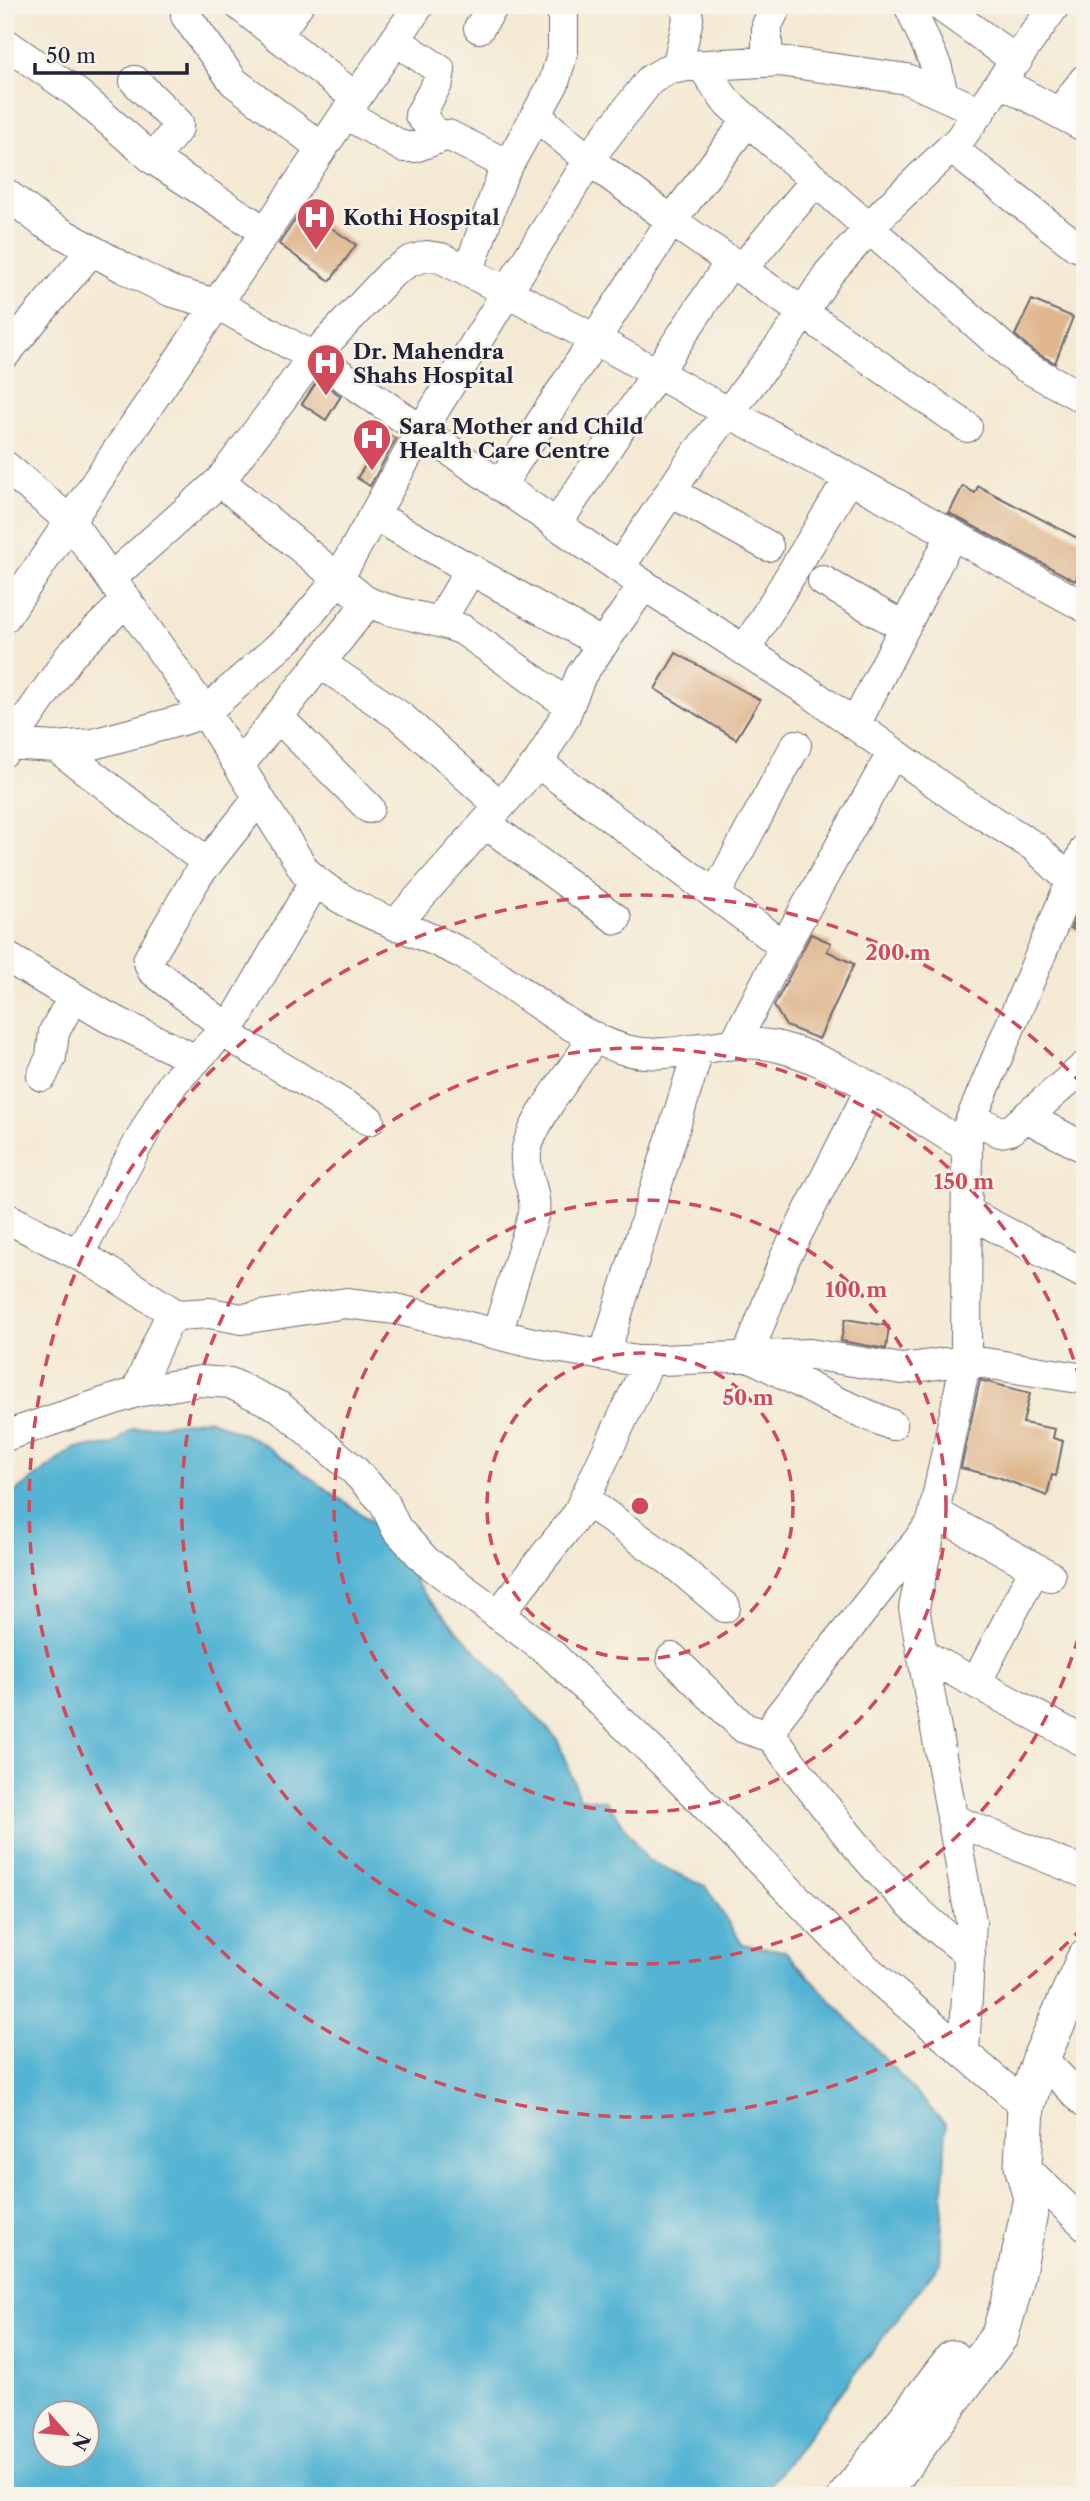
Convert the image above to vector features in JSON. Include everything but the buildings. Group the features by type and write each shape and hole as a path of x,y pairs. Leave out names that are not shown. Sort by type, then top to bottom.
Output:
{"main road":[{"path":"880,2496 1000,2335 1014,2286 1032,2198 1023,2166 1026,2106 1041,2058 1085,1959"},
{"path":"848,2496 973,2332 985,2309 1011,2191 1023,2166"}],"street":[{"path":"186,5 186,16 229,77 322,148"},
{"path":"239,5 277,36 351,106 403,147 415,147 439,137 454,137 508,164"},
{"path":"277,36 298,5"},
{"path":"5,617 219,305 419,5"},
{"path":"468,272 495,191 554,83 563,51 563,5"},
{"path":"686,5 689,67 1024,366 1085,399"},
{"path":"767,62 768,25 777,5"},
{"path":"909,5 937,68 943,95"},
{"path":"939,5 1009,72 1072,120 1085,79"},
{"path":"619,568 727,414 804,313 829,274 885,211 951,148 980,112 1055,5"},
{"path":"396,40 440,71 438,82 420,115 439,137"},
{"path":"5,43 78,94 153,159 266,232"},
{"path":"6,746 56,747 119,739 205,712 291,636 337,581 421,431 589,160 650,80 689,67 767,62 906,79 980,112"},
{"path":"135,81 178,123 178,128 153,159"},
{"path":"536,116 589,160 672,220 967,427"},
{"path":"500,486 672,220 748,120"},
{"path":"951,148 1076,246"},
{"path":"556,525 655,373 736,265 816,180"},
{"path":"5,193 44,223 92,250 170,291 219,305 313,356 619,568 855,725 958,799 1035,847 1079,868 967,1129 966,1360 914,1608 971,1921 964,2053"},
{"path":"5,354 92,250"},
{"path":"6,746 119,589 220,481 313,356 368,297 410,261 427,256 441,258 508,292 727,414 1085,607"},
{"path":"5,466 70,521 205,712 305,871 315,881 354,907 461,953 573,1027 623,1049 641,1052 734,1044 774,1046 809,1057 967,1147"},
{"path":"745,650 849,479"},
{"path":"220,481 337,581 369,602 386,610 440,621 482,642 569,705"},
{"path":"671,492 768,546"},
{"path":"374,515 603,644"},
{"path":"855,725 952,534"},
{"path":"440,621 471,569"},
{"path":"824,581 904,628"},
{"path":"395,925 538,763 569,705 581,675 644,585"},
{"path":"239,766 369,602"},
{"path":"320,663 401,717 493,815 616,919"},
{"path":"278,717 369,808"},
{"path":"715,895 796,745"},
{"path":"56,747 208,863"},
{"path":"734,1044 784,946 893,752"},
{"path":"538,763 784,946"},
{"path":"259,798 208,863 148,960 149,966 225,1030 369,1120"},
{"path":"78,1255 159,1105 174,1082 225,1030 248,998 315,881"},
{"path":"5,956 73,997 196,1060"},
{"path":"42,1076 51,1057 54,1032 73,997"},
{"path":"497,1334 534,1213 536,1201 526,1165 530,1138 595,1037"},
{"path":"604,1356 699,1048"},
{"path":"972,1117 1006,1132 1085,1066"},
{"path":"748,1355 785,1258 870,1090"},
{"path":"1026,1117 1085,1148"},
{"path":"967,1212 1085,1274"},
{"path":"5,1217 137,1288 177,1315 211,1313 242,1319 346,1303 396,1310 604,1356 650,1360 810,1354 902,1369 966,1360 1085,1379"},
{"path":"136,1392 166,1325 177,1315"},
{"path":"748,1355 835,1401 892,1425"},
{"path":"498,1615 584,1500 650,1360"},
{"path":"5,1436 136,1392 200,1381 230,1383 279,1407 354,1469 384,1502 396,1528 426,1561 550,1653 664,1763 864,1967 1026,2106"},
{"path":"584,1500 672,1562 725,1607"},
{"path":"934,1518 1042,1572 976,1683"},
{"path":"772,1737 777,1718 934,1518"},
{"path":"922,1654 1085,1742"},
{"path":"672,1658 744,1728 772,1737 887,1882 942,1934 970,1954"},
{"path":"952,1819 1085,1873"},
{"path":"1041,2058 1085,2103"},
{"path":"1023,2166 1085,2225"}],"water":[{"path":"208,1419 257,1440 378,1526 424,1594 557,1739 580,1798 606,1801 647,1860 705,1886 742,1944 785,1951 946,2125 940,2263 762,2496 5,2496 5,1500 74,1448 113,1445 132,1429"}],"place":[{"name":"Kothi Hospital","path":"316,251"},
{"name":"Dr. Mahendra Shahs Hospital","path":"326,397"},
{"name":"Sara Mother and Child Health Care Centre","path":"372,472"}]}
